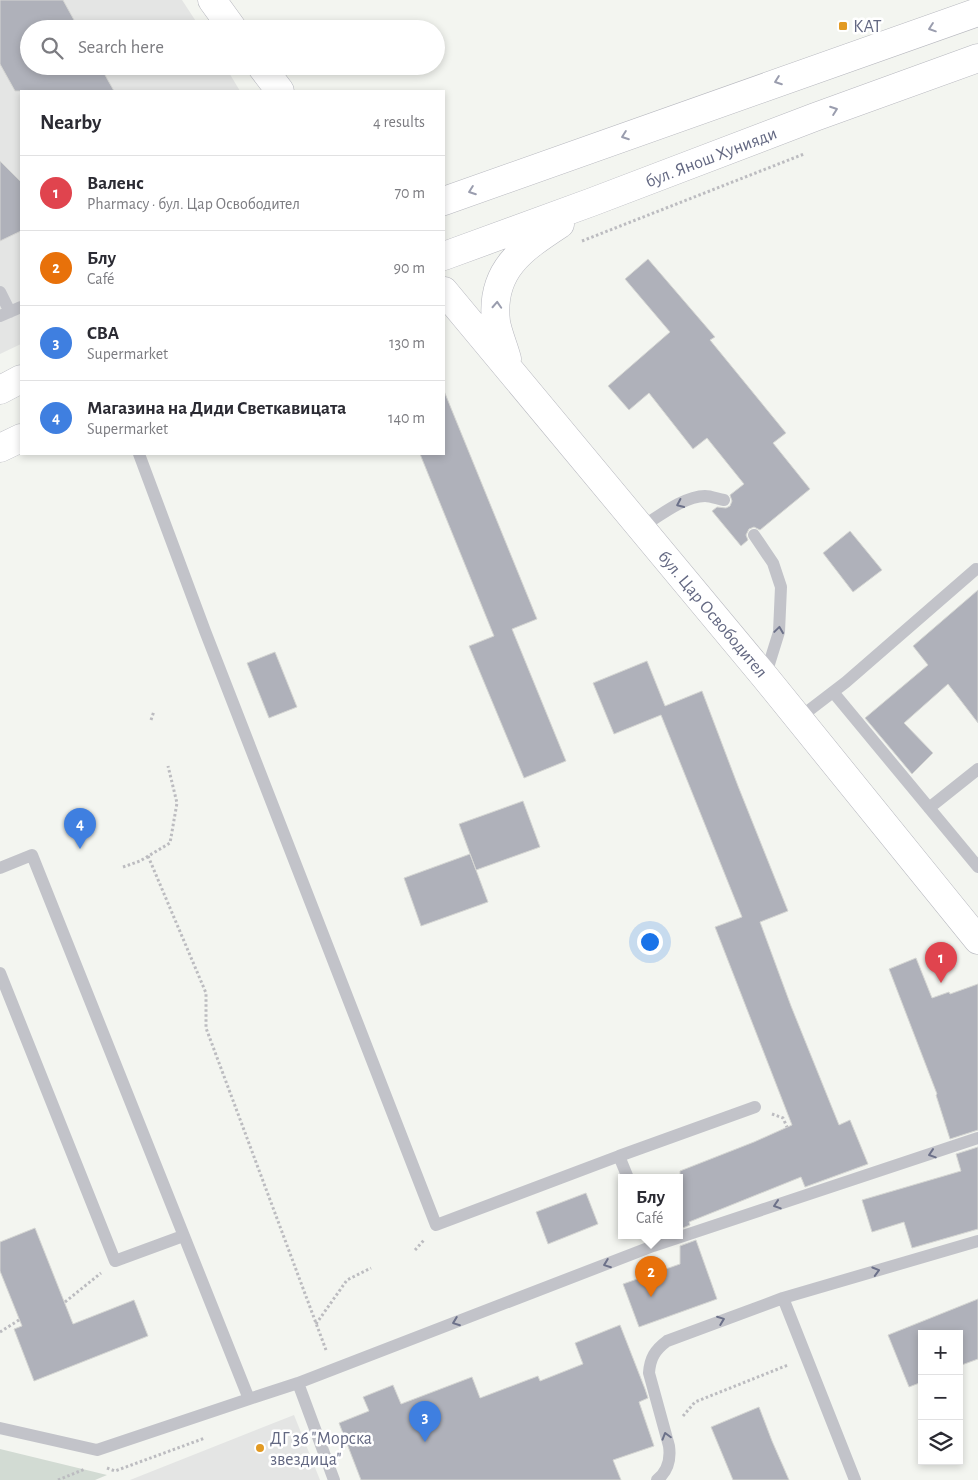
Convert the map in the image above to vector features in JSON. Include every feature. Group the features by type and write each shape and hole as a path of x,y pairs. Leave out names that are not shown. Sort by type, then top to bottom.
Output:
{"street":[{"path":"212,0 226,20"},
{"path":"445,201 978,12"},
{"name":"бул. Янош Хунияди","path":"445,256 806,120 978,58"},
{"path":"510,369 496,322 497,298 502,274 516,256 540,237 592,202"},
{"name":"бул. Цар Освободител","path":"445,292 974,926"},
{"path":"0,390 20,380"},
{"path":"0,448 20,438"}],"lane":[{"path":"0,292 10,312"},
{"path":"139,455 436,1225 755,1107"},
{"path":"640,528 678,505 693,499 705,496 724,500"},
{"path":"754,535 773,563 781,587 779,632 765,677"},
{"path":"799,718 833,692 976,569"},
{"path":"833,692 929,808 976,860"},
{"path":"929,808 978,769"},
{"path":"0,868 32,855 249,1399"},
{"path":"0,973 115,1261 183,1236"},
{"path":"683,1231 978,1138"},
{"path":"619,1156 626,1174"},
{"path":"0,1428 97,1450 298,1383 652,1241"},
{"path":"657,1480 668,1467 670,1457 669,1446 648,1373 653,1354 667,1341 783,1298 978,1241"},
{"path":"783,1298 855,1480"},
{"path":"298,1383 334,1480"}],"path":[{"path":"574,244 764,170"},
{"path":"151,720 154,710"},
{"path":"123,867 148,856 170,842 176,803 168,766"},
{"path":"148,856 206,993 206,1028 333,1369"},
{"path":"64,1302 115,1261"},
{"path":"316,1324 347,1280 371,1268"},
{"path":"0,1332 19,1320"},
{"path":"679,1422 695,1402 807,1357"}],"shaded area":[{"path":"0,0 182,0 195,20 20,20 20,75 230,75 239,90 20,90 20,344 0,354"},
{"name":"ДГ 36 \"Морска звездица\"","path":"294,1415 320,1480 130,1480"},
{"path":"0,1449 107,1475 95,1480 0,1480"}],"building":[{"path":"0,0 63,0 74,20 20,20 20,75 105,75 113,90 15,91 0,64"},
{"path":"0,161 20,181 20,231 0,241"},
{"path":"648,259 715,337 710,340 786,433 773,443 810,489 760,530 754,527 749,529 746,535 748,540 741,546 712,511 717,507 726,508 730,506 732,501 730,495 744,484 707,438 693,449 649,393 629,410 608,386 670,332 625,279"},
{"path":"445,393 537,619 512,629 566,761 524,778 469,646 494,636 420,455 445,455"},
{"path":"850,531 882,570 853,592 823,553"},
{"path":"978,590 978,723 948,684 904,723 933,753 912,774 865,718 928,665 913,646"},
{"path":"275,652 297,707 269,718 247,663"},
{"path":"647,661 665,706 702,691 788,911 760,922 791,1006 839,1125 850,1120 868,1164 805,1187 801,1177 689,1222 690,1225 683,1228 683,1174 680,1174 680,1171 792,1125 715,927 742,917 661,715 614,734 593,683"},
{"path":"523,801 540,847 476,870 459,824"},
{"path":"470,854 488,902 421,926 404,878"},
{"path":"916,958 932,998 978,984 978,1130 950,1139 937,1094 889,969"},
{"path":"978,1147 978,1229 912,1248 904,1222 872,1232 862,1200 961,1171 956,1154"},
{"path":"586,1193 598,1224 548,1244 536,1212"},
{"path":"35,1228 73,1324 134,1300 148,1336 34,1381 14,1329 22,1326 0,1271 0,1242"},
{"path":"696,1240 717,1299 639,1327 623,1284 680,1264 680,1246"},
{"path":"978,1299 978,1359 963,1365 963,1330 918,1330 918,1384 909,1387 888,1335"},
{"path":"620,1325 648,1398 639,1402 654,1446 613,1460 621,1480 361,1480 339,1423 369,1411 363,1397 393,1385 401,1404 472,1377 480,1398 538,1376 540,1381 583,1364 575,1343"},
{"path":"759,1407 789,1480 733,1480 711,1427"}],"place":[{"name":"КАТ","path":"843,26"},
{"name":"Магазина на Диди Светкавицата","path":"80,849"},
{"name":"Валенс","path":"941,983"},
{"name":"Блу","path":"651,1297"},
{"name":"CBA","path":"425,1442"},
{"name":"ДГ 36 \"Морска звездица\"","path":"260,1448"}]}
